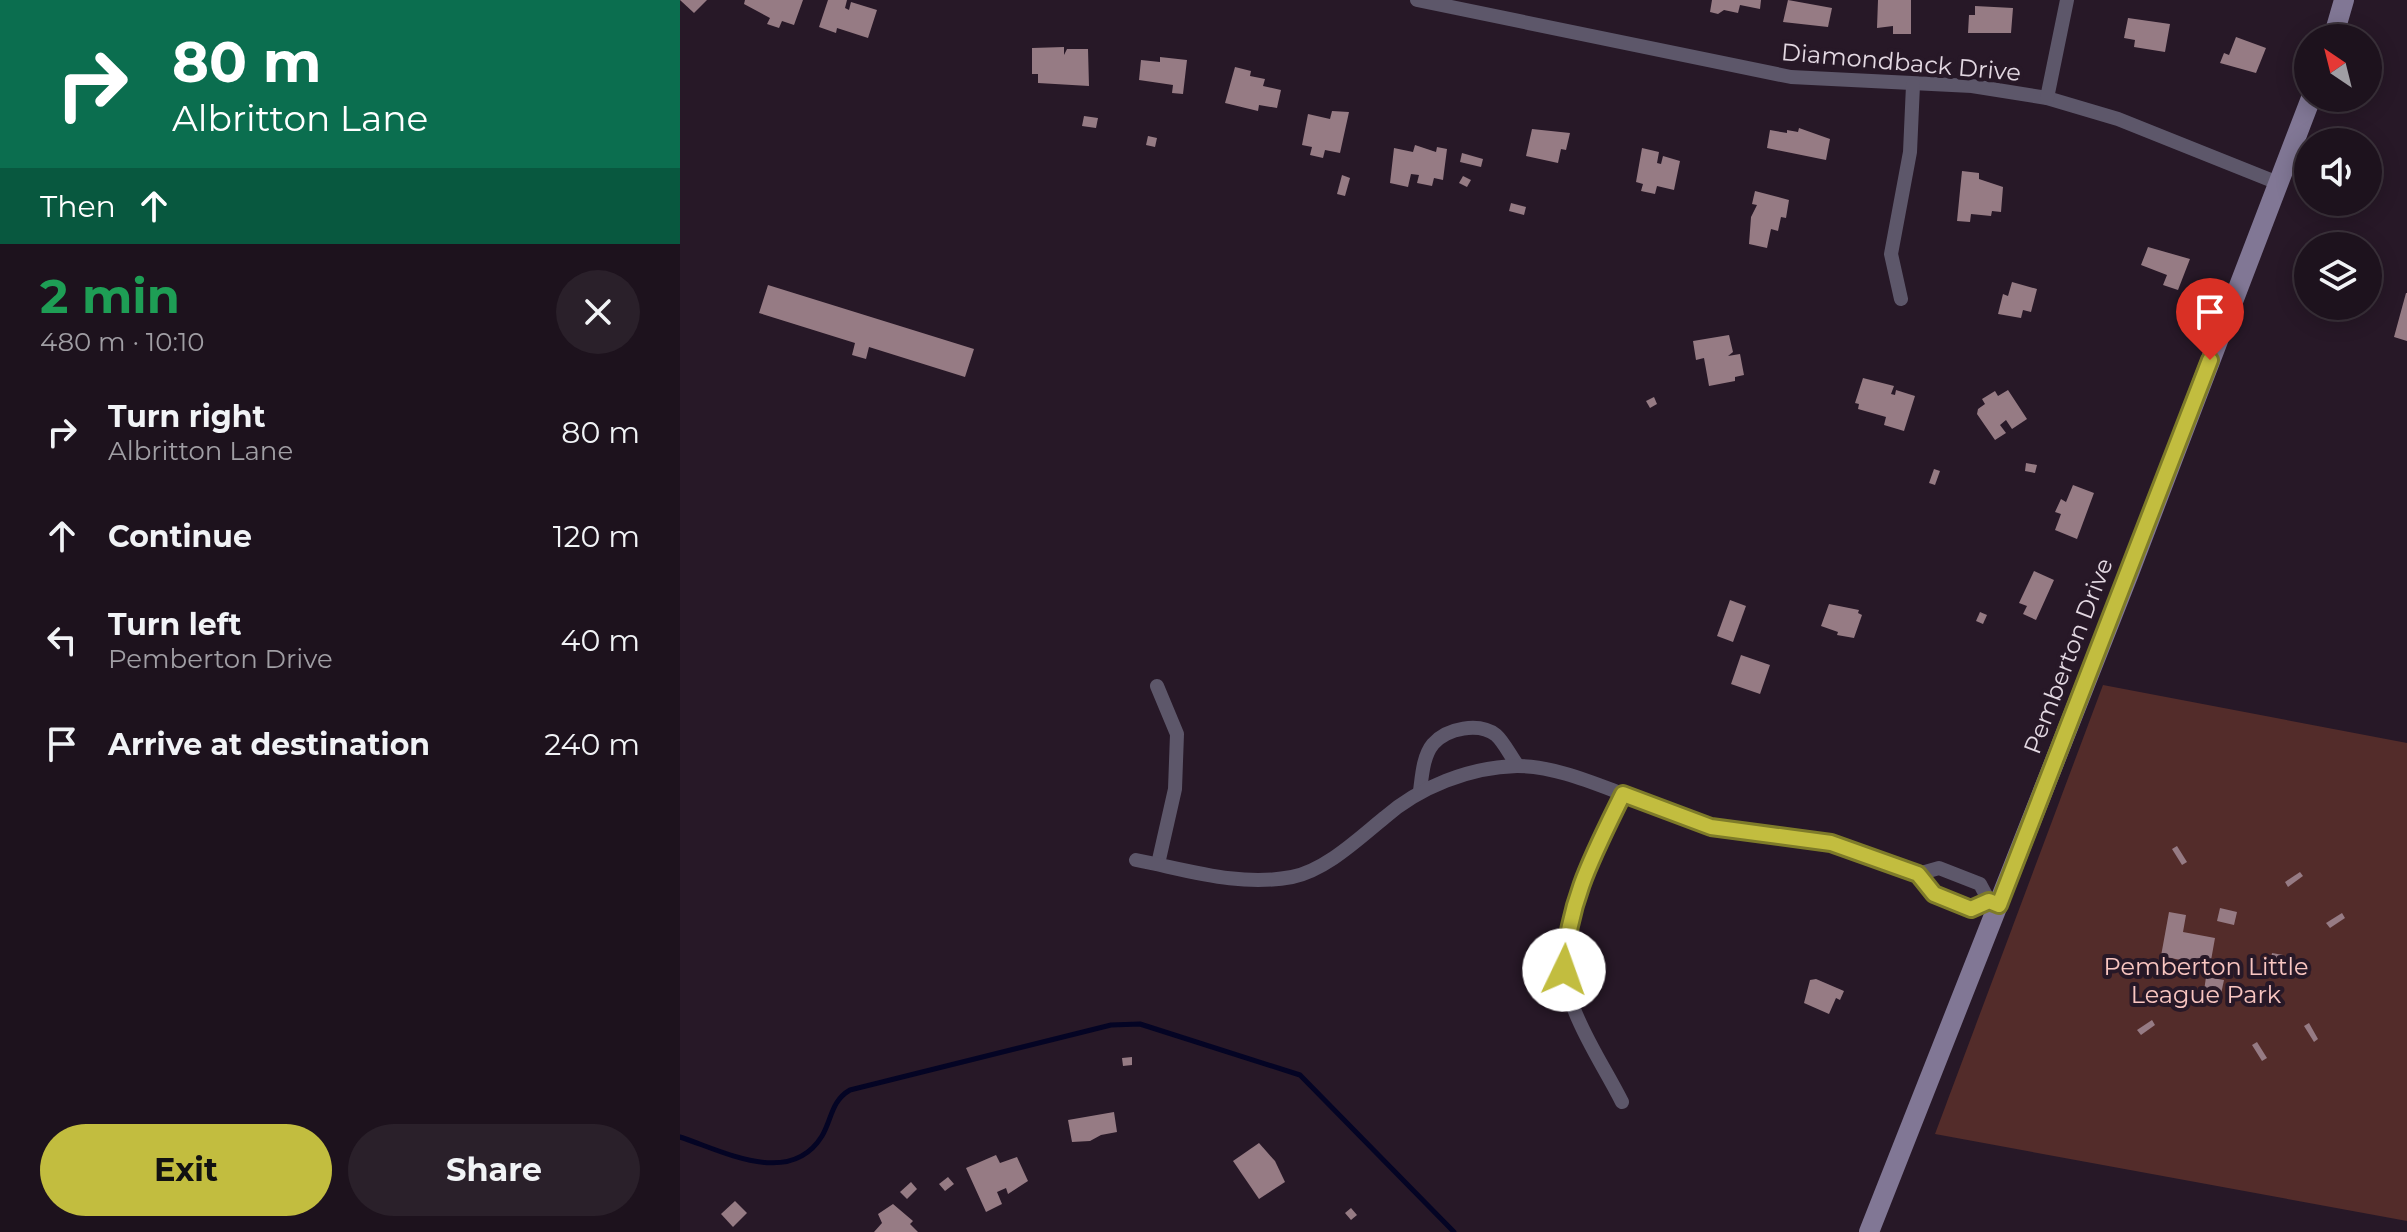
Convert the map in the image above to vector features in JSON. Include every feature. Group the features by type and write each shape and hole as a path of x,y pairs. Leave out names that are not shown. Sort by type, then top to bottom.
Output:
{"street":[{"name":"Diamondback Drive","path":"1417,0 1791,77 1972,86 2047,98 2118,119 2278,183"},
{"path":"2047,98 2067,0"},
{"path":"2337,24 2344,0"},
{"path":"1901,299 1891,254 1910,152 1913,85"},
{"name":"Pemberton Drive","path":"1869,1232 1994,903 2306,112"},
{"path":"1157,686 1177,734 1175,789 1158,864"},
{"path":"1420,791 1423,767 1433,744 1455,729 1476,728 1496,735 1518,766"},
{"path":"1136,860 1242,882 1295,876 1347,849 1405,799 1420,791 1442,781 1518,766 1577,776 1711,827 1831,843 1918,874 1934,894 1971,909 1994,903 1980,884 1939,868 1918,874"},
{"path":"1622,1102 1575,1010 1564,970 1567,929 1590,863 1623,794"}],"green space":[{"name":"Pemberton Little League Park","path":"2103,685 2407,743 2407,1221 1935,1134"}],"building":[{"path":"680,0 707,0 694,13"},
{"path":"745,0 803,0 794,25 782,21 779,28 767,24 770,18 744,4"},
{"path":"828,0 847,0 845,8 849,10 851,2 877,10 868,38 837,28 836,33 819,27"},
{"path":"1712,0 1761,0 1760,9 1740,5 1738,13 1724,10 1718,14 1710,12"},
{"path":"1788,0 1832,8 1828,27 1783,22"},
{"path":"1878,0 1911,0 1911,34 1893,34 1893,26 1877,28"},
{"path":"1975,6 2013,8 2011,33 1968,33 1969,15 1975,15"},
{"path":"2128,18 2170,24 2165,52 2134,47 2135,40 2124,38"},
{"path":"2236,37 2266,48 2256,73 2220,63 2224,53 2229,55"},
{"path":"1064,47 1064,55 1067,49 1088,49 1089,86 1038,83 1038,74 1032,74 1032,48"},
{"path":"1160,57 1187,60 1183,94 1172,93 1173,85 1139,80 1141,60 1160,62"},
{"path":"1235,67 1251,71 1250,76 1265,79 1263,86 1281,90 1277,108 1259,105 1258,111 1225,103"},
{"path":"1332,111 1349,112 1340,153 1325,150 1323,158 1310,155 1312,147 1302,145 1308,114 1330,119"},
{"path":"1084,116 1098,118 1096,128 1082,126"},
{"path":"1799,128 1830,139 1826,160 1767,148 1770,130 1787,133 1787,130 1798,132"},
{"path":"1532,129 1570,133 1566,150 1561,149 1558,163 1526,156"},
{"path":"1148,136 1157,138 1155,147 1146,145"},
{"path":"1415,145 1436,152 1437,147 1447,149 1443,180 1434,178 1432,186 1417,183 1419,175 1411,174 1408,187 1390,183 1394,148 1413,152"},
{"path":"1642,148 1659,152 1657,163 1661,164 1663,156 1680,161 1674,190 1657,186 1655,194 1641,191 1643,184 1636,182"},
{"path":"1462,153 1483,159 1481,167 1460,162"},
{"path":"1962,171 1979,173 1979,179 2003,187 2001,212 1992,211 1991,216 1971,214 1970,222 1957,221"},
{"path":"1342,175 1350,178 1345,196 1337,194"},
{"path":"1463,176 1471,180 1467,187 1459,183"},
{"path":"1755,191 1789,200 1786,218 1781,217 1778,231 1771,229 1767,248 1749,244 1751,217 1757,205 1752,204"},
{"path":"1511,203 1526,207 1524,215 1509,211"},
{"path":"2148,247 2190,259 2178,290 2163,285 2167,275 2141,265"},
{"path":"2012,282 2037,289 2031,312 2023,310 2021,318 1998,314 2003,294 2008,296"},
{"path":"768,285 974,349 965,377 869,347 866,359 852,355 855,343 759,313"},
{"path":"2407,293 2407,341 2394,337"},
{"path":"1729,335 1733,352 1728,356 1740,354 1744,375 1735,377 1735,381 1709,386 1704,358 1696,360 1693,341"},
{"path":"1863,378 1894,386 1891,394 1895,395 1896,390 1915,396 1904,431 1884,425 1886,417 1858,409 1859,404 1855,403"},
{"path":"2008,390 2027,419 2012,429 2006,420 2000,425 2006,433 1995,440 1977,414 1978,409 1985,404 1982,399 1995,391 1998,396"},
{"path":"1654,397 1657,404 1650,408 1646,401"},
{"path":"2026,463 2037,465 2035,473 2025,471"},
{"path":"1934,469 1940,471 1935,485 1929,483"},
{"path":"2073,485 2094,493 2077,539 2055,530 2061,514 2055,512 2061,499 2066,502"},
{"path":"2034,571 2054,580 2036,620 2023,614 2027,606 2019,603"},
{"path":"1730,600 1746,606 1733,642 1717,636"},
{"path":"1829,604 1859,610 1858,613 1862,615 1854,638 1837,635 1838,632 1821,626"},
{"path":"1980,612 1987,615 1983,624 1976,621"},
{"path":"1741,655 1770,665 1760,694 1731,684"},
{"path":"2177,846 2187,862 2182,865 2172,849"},
{"path":"2300,872 2303,876 2288,887 2285,882"},
{"path":"2220,908 2237,912 2234,925 2217,921"},
{"path":"2169,912 2186,915 2183,932 2215,938 2210,966 2161,956"},
{"path":"2342,913 2345,918 2330,928 2326,923"},
{"path":"2272,953 2283,955 2280,973 2269,971"},
{"path":"2206,977 2224,980 2221,994 2204,991"},
{"path":"1816,979 1844,991 1840,1000 1836,998 1829,1014 1804,1003 1810,980"},
{"path":"2152,1020 2155,1025 2141,1035 2137,1030"},
{"path":"2309,1023 2318,1039 2314,1042 2304,1026"},
{"path":"2257,1042 2267,1058 2262,1061 2252,1045"},
{"path":"1132,1057 1132,1065 1123,1066 1122,1058"},
{"path":"1114,1112 1117,1132 1090,1141 1072,1142 1068,1120"},
{"path":"1259,1143 1275,1161 1285,1182 1259,1199 1233,1161"},
{"path":"996,1155 1000,1163 1017,1157 1028,1181 1008,1194 1006,1188 997,1192 1002,1204 986,1212 966,1168"},
{"path":"948,1177 954,1184 945,1191 939,1184"},
{"path":"911,1182 917,1189 907,1199 900,1192"},
{"path":"735,1201 747,1213 733,1227 721,1214"},
{"path":"893,1204 913,1221 910,1224 918,1232 874,1232 882,1223 878,1214"},
{"path":"1351,1208 1357,1215 1351,1220 1345,1213"}],"waterway":[{"path":"680,1137 735,1157 774,1163 792,1160 808,1152 822,1136 835,1105 850,1090 1111,1025 1140,1024 1300,1075 1454,1232"}],"route":[{"path":"1564,970 1567,929 1590,863 1623,794 1711,827 1831,843 1918,874 1934,894 1971,909 1989,901 1999,905 2210,360"}]}
